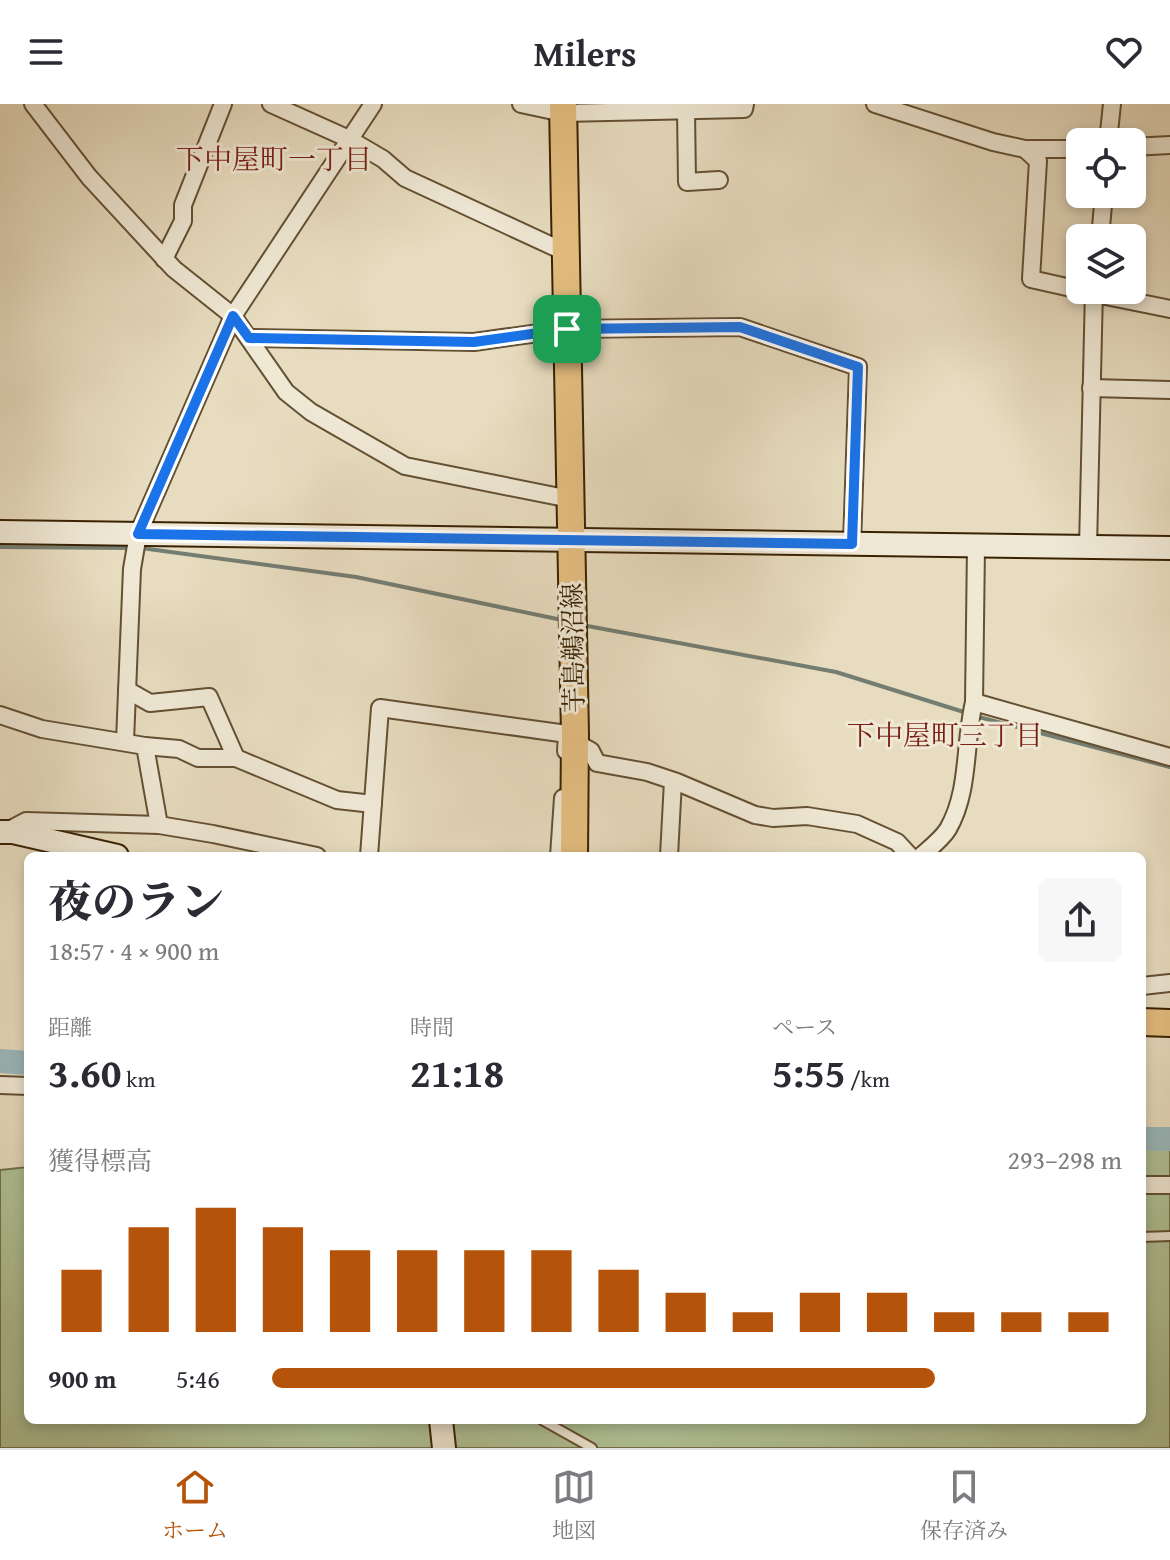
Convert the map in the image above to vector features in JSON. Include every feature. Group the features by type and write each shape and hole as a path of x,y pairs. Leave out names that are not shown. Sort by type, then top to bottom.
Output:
{"main road":[{"name":"芋島鵜沼線","path":"563,108 573,623 574,852"},
{"path":"1146,1022 1170,1023"}],"street":[{"path":"33,104 89,177 174,269 233,316 286,392 311,412 405,466 570,499"},
{"path":"164,259 183,221 183,205 223,104"},
{"path":"271,104 349,139 383,159 405,178 565,252"},
{"path":"125,741 132,569 137,543 233,316 373,104"},
{"path":"521,104 563,108 686,110 744,109 745,104"},
{"path":"875,104 993,142 1025,149 1066,149"},
{"path":"1109,128 1112,104"},
{"path":"686,110 687,182 719,180"},
{"path":"1146,146 1170,145"},
{"path":"1025,149 1038,161 1031,279 1066,286"},
{"path":"1088,304 1091,388 1088,547"},
{"path":"1146,304 1170,309"},
{"path":"249,338 474,342 567,329 740,327 858,367 852,544"},
{"path":"1091,388 1170,390"},
{"path":"0,532 137,543 570,540 1170,548"},
{"path":"925,852 947,831 962,795 972,709 976,546"},
{"path":"127,690 150,703 209,697 236,758"},
{"path":"369,852 380,708 572,737 591,751 597,763 647,772 755,815 773,818 807,816 857,824 897,842 906,852"},
{"path":"972,709 1170,757"},
{"path":"0,715 42,729 179,749 198,758 236,758 337,800 373,804"},
{"path":"559,852 572,737"},
{"path":"145,746 159,825"},
{"path":"669,852 673,781"},
{"path":"2,832 26,821 159,825 297,852"},
{"path":"2,832 100,852"},
{"path":"1146,986 1170,983"},
{"path":"0,1085 24,1086"},
{"path":"1146,1185 1170,1185"},
{"path":"441,1424 444,1448"}],"lane":[{"path":"1146,1237 1170,1236"},
{"path":"549,1424 592,1448"}],"green space":[{"path":"1170,1142 1170,1448 0,1448 0,1170 24,1167 24,1424 1146,1424 1146,1143"}],"waterway":[{"path":"0,547 132,548"},
{"path":"141,548 356,577 562,620"},
{"path":"582,625 836,672 967,713"},
{"path":"975,716 1170,767"},
{"path":"0,1061 24,1063"},
{"path":"1146,1139 1170,1139"}],"district":[{"name":"下中屋町一丁目","path":"274,159"},
{"name":"下中屋町三丁目","path":"945,735"}],"route":[{"path":"233,316 249,338 474,342 567,329 740,327 858,367 852,544 138,534 233,316"}]}
